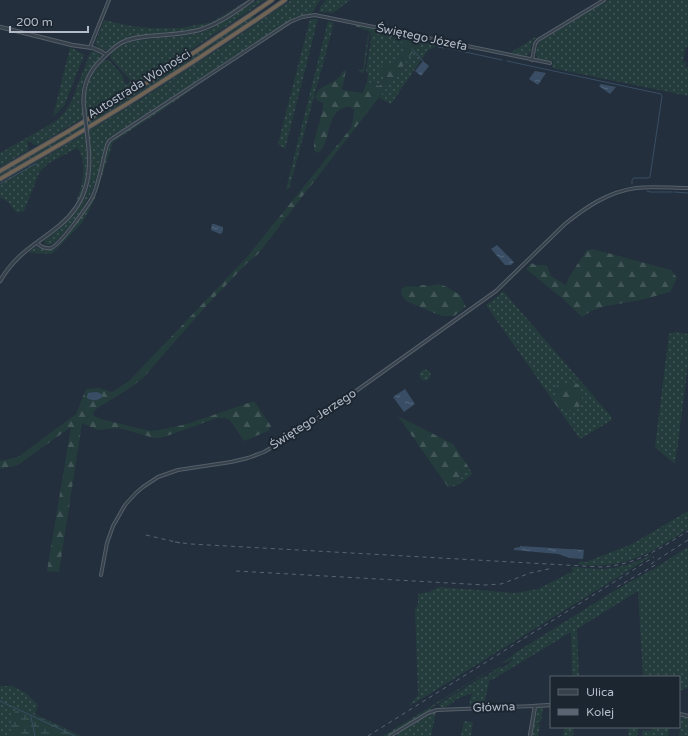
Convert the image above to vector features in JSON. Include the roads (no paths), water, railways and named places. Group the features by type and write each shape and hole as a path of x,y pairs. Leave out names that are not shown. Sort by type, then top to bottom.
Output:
{"highway":[{"name":"Autostrada Wolności","path":"0,171 140,87 272,0"},
{"name":"Autostrada Wolności","path":"0,179 144,93 201,57 285,0"}],"street":[{"path":"90,47 109,0"},
{"path":"0,281 9,267 19,256 64,222 73,212 82,196 89,169 84,91 88,77 93,69 118,44 131,39 190,32 208,27 228,17 252,0"},
{"path":"532,60 535,44 538,40 604,0"},
{"name":"Świętego Józefa","path":"37,242 44,248 53,247 59,242 82,214 93,196 107,145 112,138 294,20 302,17 315,15 550,63"},
{"path":"0,27 78,46 90,47 106,55"},
{"name":"Świętego Jerzego","path":"101,575 109,537 118,517 136,493 150,482 158,477 178,470 223,464 256,455 300,431 481,302 507,281 565,224 596,201 635,188 688,188"},
{"path":"530,736 535,706"},
{"name":"Główna","path":"390,736 428,713 437,710 550,706"}],"water":[{"path":"423,61 429,66 421,76 415,71"},
{"path":"535,71 546,73 538,85 529,79"},
{"path":"601,84 616,87 610,94 599,86"},
{"path":"212,224 223,227 222,233 220,234 211,230"},
{"path":"497,245 514,262 511,265 505,265 491,249"},
{"path":"405,389 415,404 404,412 393,397"},
{"path":"96,392 103,396 95,400 87,398 88,393"},
{"path":"520,546 584,550 583,559 570,558 558,554 514,550 514,548"}],"waterway":[{"path":"438,47 444,48"},
{"path":"447,48 502,60"},
{"path":"412,49 423,61"},
{"path":"507,61 661,94 662,96 650,177 634,178 632,180 632,184"},
{"path":"0,184 35,164 39,165"},
{"path":"647,191 672,192"},
{"path":"674,192 688,193"},
{"path":"0,701 75,736"},
{"path":"31,717 35,736"}],"railway":[{"path":"175,542 601,567 614,566 647,555 688,531"},
{"path":"146,535 180,543"},
{"path":"651,564 688,540"},
{"path":"368,736 654,557"},
{"path":"617,587 657,564"},
{"path":"236,571 485,585 501,584 530,573 553,568"}]}
